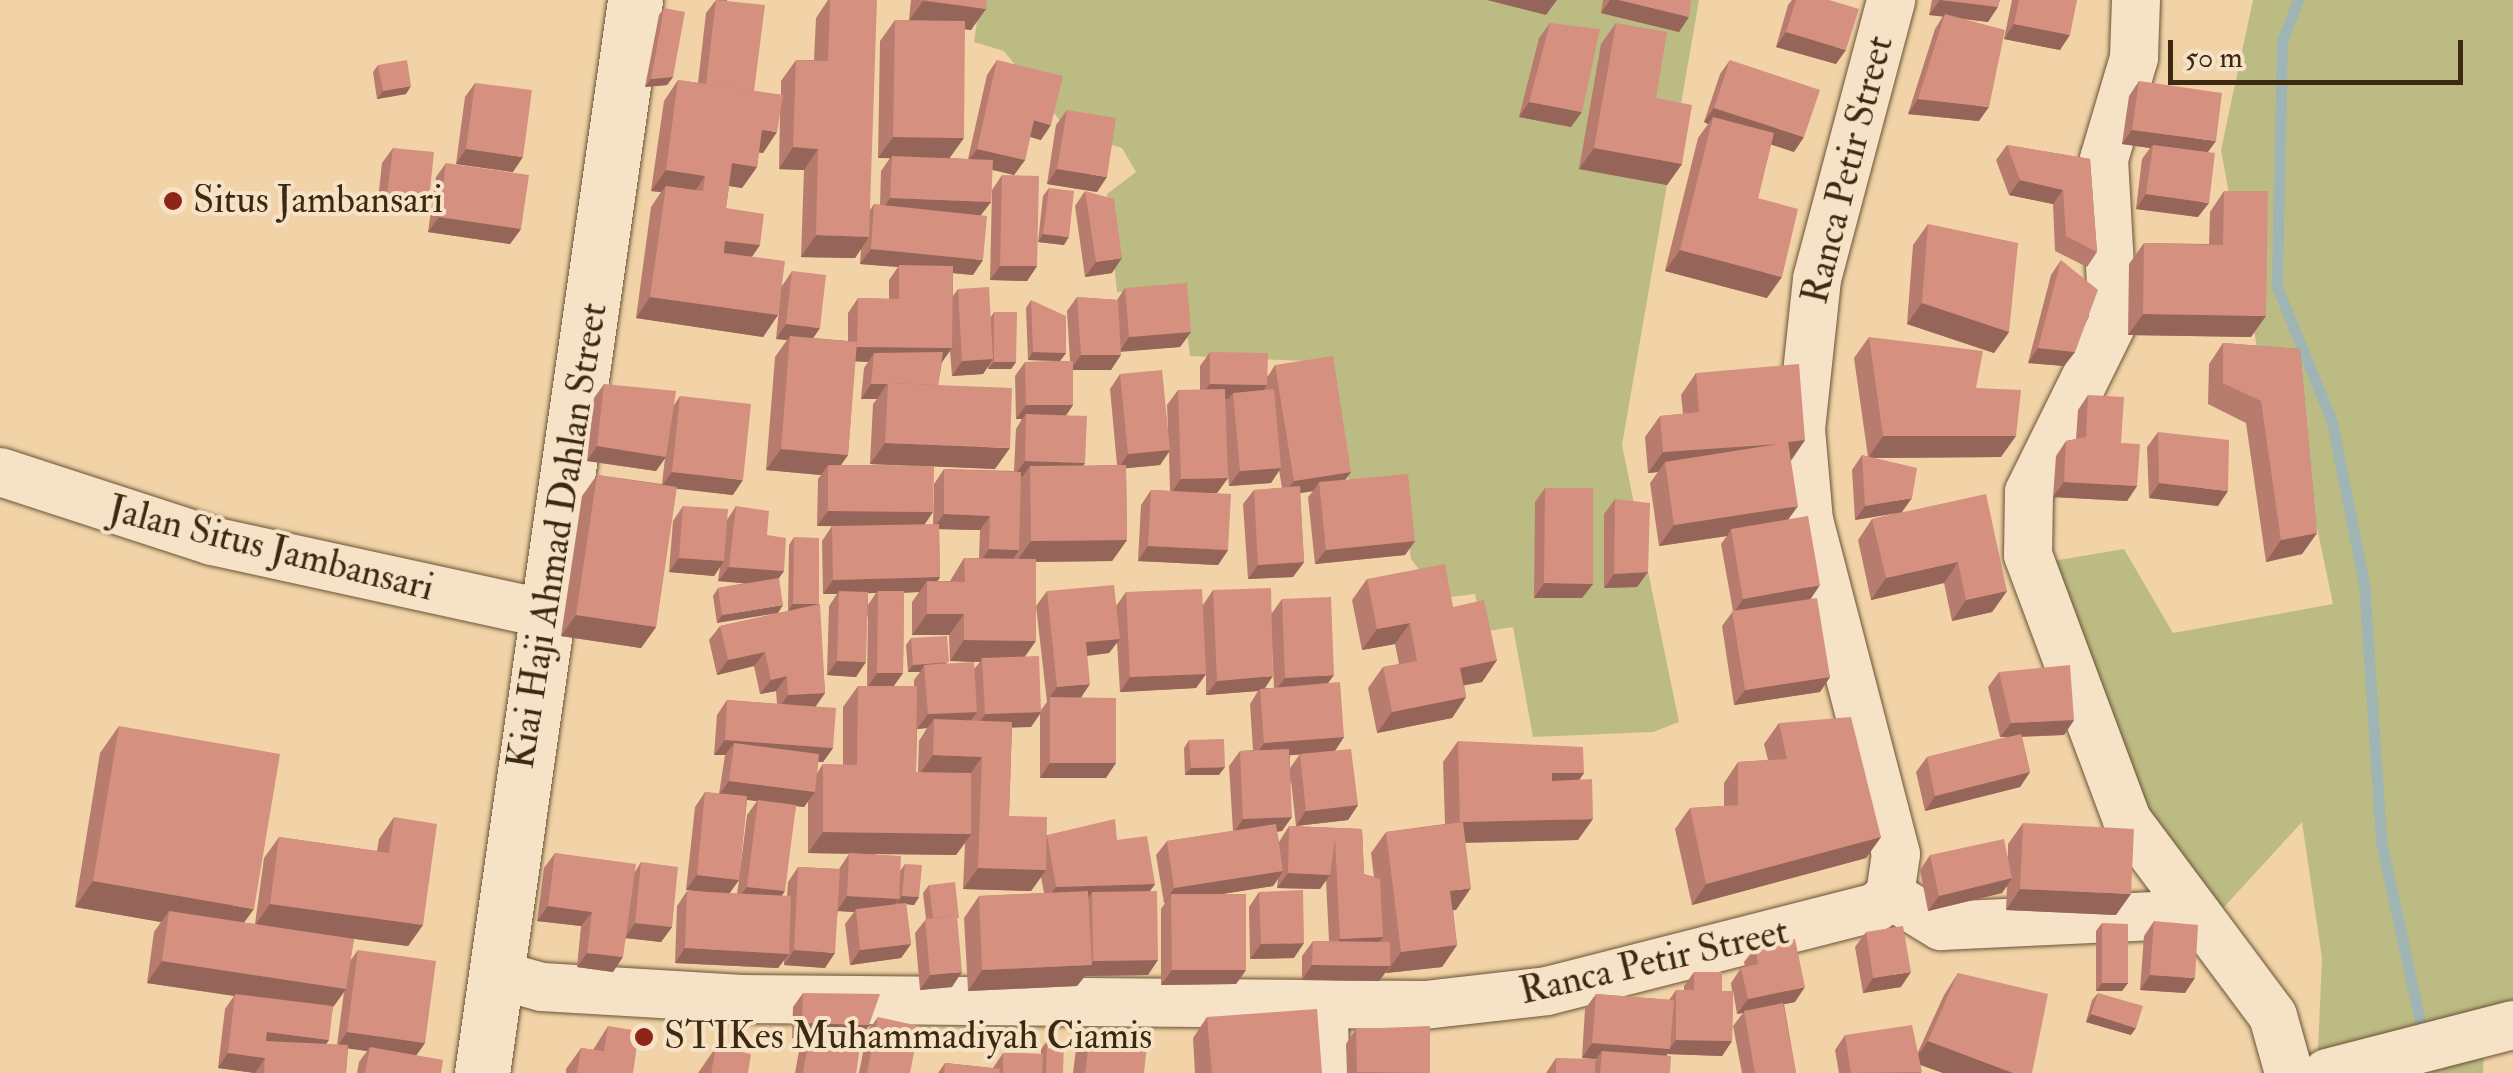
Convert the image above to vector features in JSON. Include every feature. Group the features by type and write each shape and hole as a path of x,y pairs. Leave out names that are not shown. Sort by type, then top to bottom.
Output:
{"main road":[{"name":"Kiai Haji Ahmad Dahlan Street","path":"482,1073 636,0"}],"street":[{"name":"Ranca Petir Street","path":"495,974 542,987 742,999 1425,1006 1547,991 1845,918 1890,895 1896,854 1809,521 1800,428 1817,279 1892,0"},
{"path":"2136,0 2134,58 2104,159 2113,322 2029,492 2026,530 2127,820 2192,914 2273,1016 2289,1073"},
{"name":"Jalan Situs Jambansari","path":"0,472 212,541 546,614"},
{"path":"1890,895 1941,926 2192,914"},
{"path":"1324,1004 1326,1073"},
{"path":"2327,1073 2501,1028"}],"shaded area":[{"path":"980,0 1699,0 1622,445 1679,722 1653,732 1533,737 1513,627 1483,632 1475,594 1441,598 1411,559 1401,480 1349,482 1329,362 1190,356 1182,291 1117,292 1107,194 1136,172 1122,148 1070,133 1004,51 974,42"},
{"path":"2253,0 2513,0 2513,1014 2485,1015 2483,1073 2317,1073 2322,958 2302,822 2213,919 2124,792 2041,563 2124,549 2173,633 2333,604 2311,499 2258,353 2221,150"}],"building":[{"path":"716,0 765,5 754,91 706,84"},
{"path":"830,0 877,0 869,237 816,235 818,149 793,147 796,60 828,61"},
{"path":"923,0 987,0 986,9"},
{"path":"1619,0 1691,0 1689,17"},
{"path":"1796,0 1829,0 1859,9 1846,50 1786,32"},
{"path":"1941,0 2000,0 1998,7"},
{"path":"2019,0 2077,0 2070,35 2014,24"},
{"path":"664,8 685,12 673,77 651,79"},
{"path":"1945,14 2005,30 1989,107 1918,99"},
{"path":"895,20 965,21 964,138 893,137"},
{"path":"1550,23 1600,29 1582,112 1529,102"},
{"path":"1616,23 1667,32 1656,98 1692,105 1682,164 1594,148"},
{"path":"407,60 411,86 383,91 378,65"},
{"path":"997,60 1063,76 1051,125 1034,120 1025,160 977,149"},
{"path":"1730,60 1820,90 1804,137 1714,108"},
{"path":"678,80 783,95 777,132 762,130 757,167 732,163 726,208 764,214 760,245 725,241 724,253 785,261 778,315 650,297 666,186 703,191 705,176 666,170"},
{"path":"2139,81 2222,93 2216,141 2132,130"},
{"path":"475,83 532,90 523,157 466,149"},
{"path":"1067,110 1116,118 1107,177 1057,169"},
{"path":"1713,117 1774,133 1758,198 1798,209 1782,277 1680,250"},
{"path":"2007,145 2090,159 2097,252 2066,236 2063,190 2020,180"},
{"path":"2153,145 2215,153 2209,203 2146,194"},
{"path":"393,148 434,152 429,200 387,195"},
{"path":"892,156 993,160 991,202 890,198"},
{"path":"446,163 529,175 521,229 439,217"},
{"path":"1002,175 1039,176 1037,266 1000,266"},
{"path":"1049,188 1074,191 1069,237 1043,234"},
{"path":"1085,191 1114,199 1122,258 1096,262"},
{"path":"2224,191 2268,191 2266,316 2143,314 2144,243 2223,245"},
{"path":"874,204 987,216 983,260 871,249"},
{"path":"1928,224 2018,243 2009,332 1922,303"},
{"path":"2061,260 2098,290 2075,352 2038,348"},
{"path":"899,265 953,266 952,348 857,347 858,298 899,299"},
{"path":"792,271 826,275 820,328 786,324"},
{"path":"1187,283 1191,332 1129,337 1125,288"},
{"path":"989,287 993,359 962,361 958,289"},
{"path":"1077,297 1118,300 1121,355 1081,355"},
{"path":"1031,300 1066,316 1066,353 1033,352"},
{"path":"994,312 1017,312 1016,362 994,362"},
{"path":"790,336 857,342 848,455 781,449"},
{"path":"1869,337 1983,351 1976,388 2021,390 2016,436 1883,436"},
{"path":"2223,343 2300,349 2317,533 2281,540 2261,401 2223,383"},
{"path":"943,352 938,385 871,384 874,353"},
{"path":"1210,352 1268,353 1267,385 1210,384"},
{"path":"1333,356 1351,472 1294,481 1275,365"},
{"path":"1073,361 1073,405 1026,405 1025,362"},
{"path":"1799,364 1805,440 1788,442 1798,506 1674,525 1665,462 1779,444 1663,452 1660,416 1699,412 1696,373"},
{"path":"1162,370 1170,450 1128,454 1120,374"},
{"path":"888,383 1012,388 1010,448 885,443"},
{"path":"604,384 676,391 666,457 597,446"},
{"path":"1225,389 1228,478 1181,479 1178,390"},
{"path":"1274,389 1281,468 1240,471 1233,393"},
{"path":"2088,395 2124,397 2121,443 2140,444 2137,486 2064,482 2066,441 2086,437"},
{"path":"680,396 751,404 743,480 672,472"},
{"path":"1026,414 1087,416 1085,463 1025,461"},
{"path":"2158,432 2229,440 2228,491 2159,483"},
{"path":"1862,455 1917,468 1912,498 1865,506"},
{"path":"828,465 934,466 933,512 828,511"},
{"path":"1126,465 1127,540 1031,541 1030,466"},
{"path":"944,469 1021,472 1019,550 989,549 990,516 944,514"},
{"path":"1408,474 1415,541 1326,550 1319,482"},
{"path":"597,475 677,487 656,627 576,615"},
{"path":"1300,486 1304,562 1258,565 1254,490"},
{"path":"1545,488 1593,488 1593,584 1544,583"},
{"path":"1151,490 1231,494 1228,550 1148,546"},
{"path":"1986,494 2007,591 1966,600 1958,562 1886,578 1872,519"},
{"path":"1615,499 1650,503 1648,572 1614,574"},
{"path":"683,506 728,509 724,561 679,558"},
{"path":"736,506 769,511 767,535 786,538 784,571 729,567"},
{"path":"1808,516 1820,585 1743,599 1731,529"},
{"path":"939,524 940,577 833,580 832,526"},
{"path":"794,537 819,538 819,604 793,604"},
{"path":"964,558 1036,559 1036,641 964,640 964,614 927,614 927,581 965,582"},
{"path":"1445,564 1453,607 1484,600 1497,660 1460,668 1466,697 1392,712 1383,667 1417,661 1410,623 1377,629 1367,579"},
{"path":"779,578 783,605 722,615 718,588"},
{"path":"1114,585 1120,639 1086,642 1090,684 1057,687 1047,591"},
{"path":"1271,588 1273,676 1217,681 1213,590"},
{"path":"1202,589 1206,674 1130,677 1126,592"},
{"path":"839,591 868,592 866,662 837,661"},
{"path":"878,591 904,591 903,673 877,673"},
{"path":"1331,597 1334,675 1285,678 1282,599"},
{"path":"1817,598 1830,677 1745,690 1732,611"},
{"path":"820,604 825,693 788,695 787,676 771,680 765,652 728,660 720,626"},
{"path":"947,636 949,662 913,665 911,638"},
{"path":"1039,656 1041,712 985,714 982,658"},
{"path":"974,662 977,712 928,714 924,665"},
{"path":"2070,665 2074,720 2011,723 1999,672"},
{"path":"1340,682 1344,737 1264,743 1260,689"},
{"path":"858,686 917,686 916,772 971,773 971,834 823,832 823,764 857,765"},
{"path":"1050,697 1116,698 1116,763 1050,763"},
{"path":"727,700 836,708 833,748 725,740"},
{"path":"1851,717 1881,837 1706,884 1690,808 1738,805 1738,762 1787,759 1779,723"},
{"path":"934,719 1012,722 1009,816 1047,817 1046,870 978,868 982,757 933,755"},
{"path":"119,726 280,754 254,909 93,881"},
{"path":"2021,734 2030,772 1935,796 1927,757"},
{"path":"1224,739 1225,767 1191,768 1189,740"},
{"path":"1458,741 1583,747 1584,773 1552,773 1552,781 1592,779 1593,819 1460,822"},
{"path":"734,743 819,754 815,792 729,781"},
{"path":"1289,749 1292,817 1243,819 1240,751"},
{"path":"1351,749 1358,805 1306,811 1300,754"},
{"path":"705,792 747,796 739,880 697,875"},
{"path":"758,800 796,805 785,891 747,887"},
{"path":"394,817 437,824 423,925 270,904 279,837 389,853"},
{"path":"1115,819 1117,840 1147,836 1155,884 1056,887 1047,835"},
{"path":"1463,822 1471,888 1450,891 1457,945 1401,952 1386,832"},
{"path":"2023,823 2134,829 2131,894 2020,889"},
{"path":"1276,824 1283,871 1174,888 1167,841"},
{"path":"1289,826 1362,829 1364,874 1380,879 1383,937 1340,939 1335,839 1330,875 1288,873"},
{"path":"2004,839 2012,878 1939,896 1930,855"},
{"path":"555,853 636,864 623,957 587,953 592,912 548,906"},
{"path":"849,853 901,856 899,899 847,896"},
{"path":"641,862 678,867 672,927 635,923"},
{"path":"905,864 922,865 919,897 902,896"},
{"path":"798,867 840,869 835,953 794,950"},
{"path":"955,882 959,918 933,918 929,885"},
{"path":"1303,890 1304,943 1261,944 1259,892"},
{"path":"687,891 791,896 789,954 685,948"},
{"path":"1088,891 1092,965 982,970 979,896"},
{"path":"1157,891 1158,960 1093,961 1092,892"},
{"path":"1171,894 1246,894 1246,970 1172,970"},
{"path":"906,903 911,944 860,950 856,909"},
{"path":"169,911 354,939 346,989 162,961"},
{"path":"957,916 962,972 930,975 925,919"},
{"path":"2154,921 2198,925 2195,978 2150,975"},
{"path":"2102,923 2128,924 2128,983 2102,983"},
{"path":"1903,926 1911,972 1873,978 1866,932"},
{"path":"1795,939 1805,987 1748,999 1741,968 1758,964 1755,948"},
{"path":"1313,941 1390,942 1390,966 1312,965"},
{"path":"358,950 436,961 425,1043 347,1032"},
{"path":"1694,972 1722,972 1722,991 1733,991 1732,1041 1676,1040 1676,990 1694,990"},
{"path":"1958,973 2048,994 2032,1073 2013,1073 1928,1041"},
{"path":"803,993 880,994 869,1025 802,1023"},
{"path":"2098,993 2143,1006 2136,1028 2091,1014"},
{"path":"235,994 333,1006 329,1040 267,1032 266,1041 348,1045 346,1073 264,1073 265,1058 228,1053"},
{"path":"1596,994 1674,1000 1670,1049 1592,1043"},
{"path":"1783,1003 1796,1073 1755,1073 1744,1011"},
{"path":"1317,1009 1322,1073 1212,1073 1207,1017"},
{"path":"878,1017 919,1026 910,1073 867,1073"},
{"path":"1912,1025 1922,1072 1851,1073 1845,1035"},
{"path":"608,1026 639,1031 633,1073 577,1073 581,1048 604,1051"},
{"path":"1430,1026 1430,1073 1357,1072 1356,1029"},
{"path":"1091,1028 1148,1034 1144,1073 1085,1073"},
{"path":"810,1031 861,1040 856,1073 803,1073"},
{"path":"1047,1041 1064,1042 1063,1073 1046,1073"},
{"path":"370,1047 443,1060 441,1073 365,1073"},
{"path":"716,1047 751,1054 748,1073 711,1073"},
{"path":"1602,1051 1671,1056 1670,1073 1600,1073"},
{"path":"1003,1053 1043,1054 1042,1073 1003,1073"},
{"path":"1556,1058 1595,1059 1595,1073 1556,1073"},
{"path":"945,1063 1000,1069 999,1073 944,1073"}],"waterway":[{"path":"2298,0 2282,41 2277,287 2332,422 2364,583 2381,841 2424,1040"}],"place":[{"name":"Situs Jambansari","path":"173,201"},
{"name":"STIKes Muhammadiyah Ciamis","path":"644,1037"}]}
